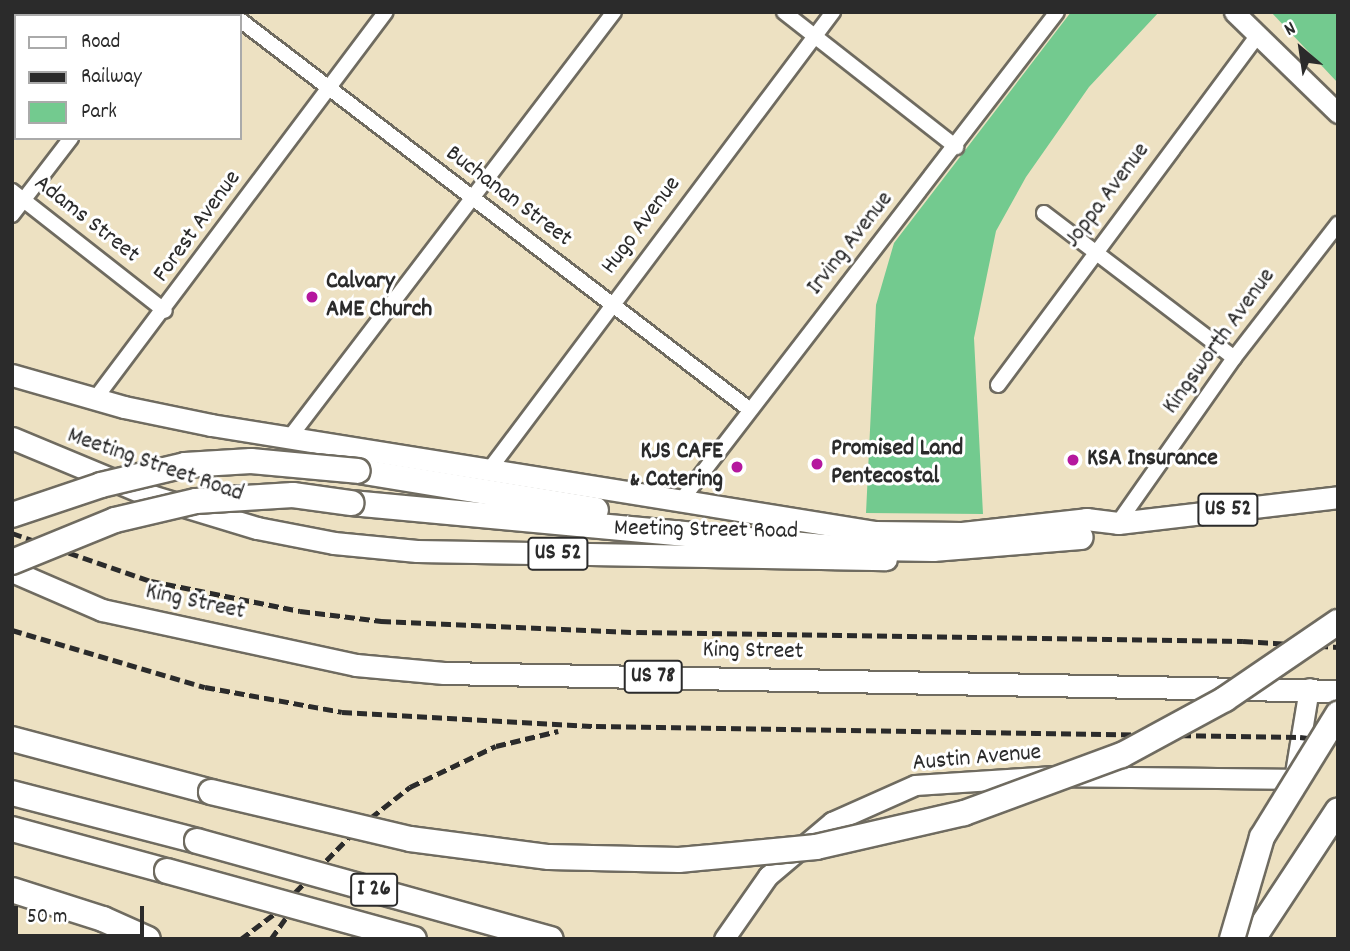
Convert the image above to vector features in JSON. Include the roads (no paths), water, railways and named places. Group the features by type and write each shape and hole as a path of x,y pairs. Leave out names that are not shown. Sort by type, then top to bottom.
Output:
{"highway":[{"path":"12,515 135,475 185,465 251,461 358,471 652,519 878,538 984,531"},
{"path":"12,562 115,520 196,501 293,495 351,503 824,547 933,549 1081,537"},
{"path":"12,739 211,792 410,839 549,857 679,860 816,847 921,826 1099,765 1225,699 1338,622"},
{"path":"1232,939 1262,837 1338,714"},
{"name":"I 26","path":"12,793 551,939"},
{"path":"1253,939 1338,810"},
{"name":"I 26","path":"12,829 414,939"},
{"path":"12,890 49,901 149,939"}],"main road":[{"name":"Meeting Street Road","path":"12,375 95,399 290,437 875,532 984,531 1086,519 1118,523 1338,497"},
{"name":"Meeting Street Road","path":"12,438 151,496 257,528 376,548 857,560 954,556 1081,537 1118,523"},
{"name":"King Street","path":"12,571 102,610 356,664 444,673 1309,688 1338,691"}],"street":[{"name":"Forest Avenue","path":"95,399 165,311 386,12"},
{"path":"290,437 614,12"},
{"path":"784,12 956,146"},
{"name":"Hugo Avenue","path":"489,470 833,12"},
{"name":"Irving Avenue","path":"680,502 1057,12"},
{"path":"1234,12 1338,113"},
{"name":"Buchanan Street","path":"242,22 749,409"},
{"name":"Joppa Avenue","path":"998,385 1094,251 1257,36"},
{"path":"12,215 18,195 69,140"},
{"name":"Adams Street","path":"18,195 165,311"},
{"path":"1044,213 1234,358"},
{"name":"Kingsworth Avenue","path":"1118,523 1234,358 1338,224"},
{"name":"Austin Avenue","path":"724,939 768,876 832,822 915,785 1054,776 1294,779 1309,688"}],"railway":[{"path":"12,533 151,581 300,611 381,621 637,632 1243,641 1338,647"},
{"path":"12,630 205,687 342,712 596,726 1300,737 1338,742"},
{"path":"241,939 274,914 359,827 410,787 496,746 558,731"},
{"path":"271,939 295,905"}],"place":[{"name":"Calvary AME Church","path":"312,297"},
{"name":"KSA Insurance","path":"1073,460"},
{"name":"Promised Land Pentecostal","path":"817,464"},
{"name":"KJS CAFE & Catering","path":"737,467"}]}
